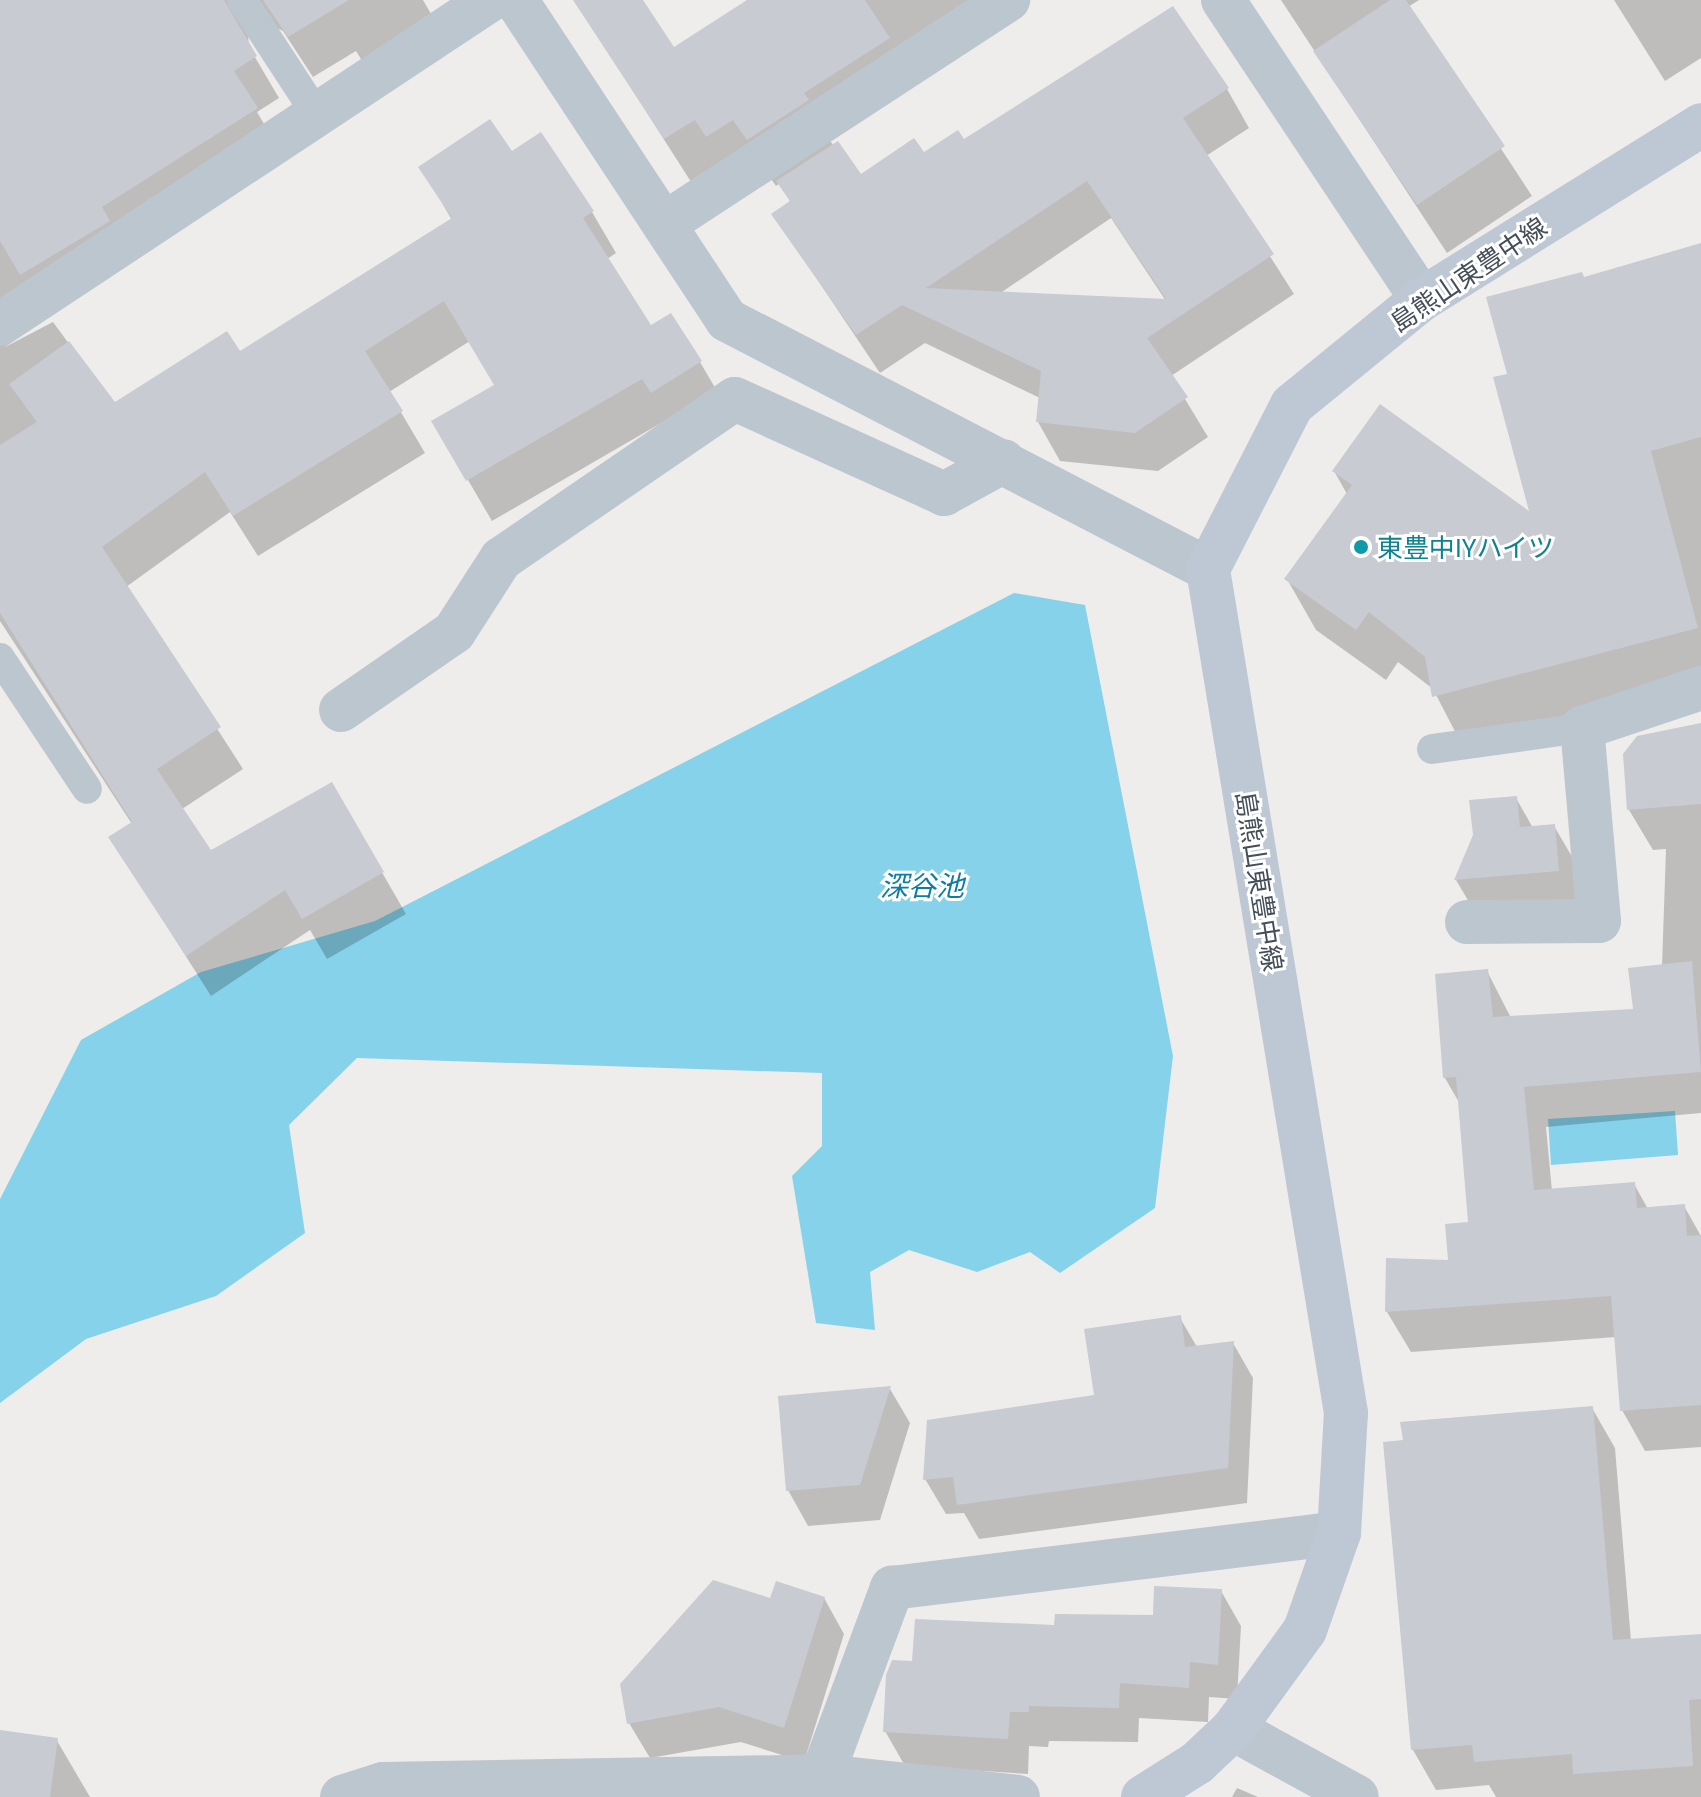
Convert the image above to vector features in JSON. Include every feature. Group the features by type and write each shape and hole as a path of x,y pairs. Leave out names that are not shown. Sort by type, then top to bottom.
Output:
{"street":[{"path":"4,314 317,115 490,0"},
{"path":"516,0 727,320 1208,569"},
{"path":"664,224 1008,0"},
{"path":"1223,0 1422,299"},
{"name":"島熊山東豊中線","path":"1143,1797 1197,1763 1233,1729 1305,1630 1339,1533 1346,1413 1208,569 1292,405 1422,299 1701,125"},
{"path":"341,710 454,632 501,559 735,399 944,494 1004,461"},
{"path":"1467,922 1599,921 1582,728 1701,688"},
{"path":"822,1776 892,1588 1339,1533"},
{"path":"1233,1729 1357,1797"},
{"path":"342,1797 383,1784 822,1776 1018,1797"}],"lane":[{"path":"242,0 317,115"},
{"path":"0,658 87,789"},
{"path":"1432,749 1582,728"}],"water":[{"name":"深谷池","path":"1014,593 1085,605 1173,1056 1155,1208 1060,1273 1030,1252 977,1272 909,1250 870,1272 875,1330 816,1323 792,1176 822,1146 822,1073 357,1058 289,1125 305,1233 216,1296 86,1339 0,1403 0,1199 81,1040 201,972 375,921"},
{"path":"1675,1111 1678,1155 1551,1165 1548,1119"}],"building":[{"path":"0,0 224,0 257,56 234,71 258,108 102,207 110,221 20,275 0,241"},
{"path":"263,0 349,0 288,37"},
{"path":"573,0 643,0 674,47 747,0 865,0 890,38 804,93 809,100 747,140 733,120 706,137 695,120 664,139"},
{"path":"1390,0 1406,0 1505,146 1417,205 1313,51"},
{"path":"1173,6 1229,88 1183,118 1274,254 1147,338 1188,397 1135,433 1036,422 1041,371 902,305 856,335 771,214 790,201 776,181 838,141 861,174 914,138 924,152 958,130 964,139","holes":["1087,181 1166,299 926,288"]},
{"path":"490,119 512,151 541,132 594,211 583,218 651,325 671,313 702,361 651,393 642,379 466,481 431,421 494,385 444,301 365,351 403,411 233,516 205,472 102,547 221,727 157,769 211,850 332,782 384,872 302,919 285,890 186,956 108,837 132,822 0,613 0,445 37,422 9,384 69,341 115,402 227,331 240,351 452,218 418,167"},
{"path":"1701,243 1701,437 1651,451 1698,628 1432,697 1425,657 1369,612 1356,630 1284,579 1352,485 1332,471 1380,404 1529,511 1493,377 1507,374 1486,297 1582,272 1584,277"},
{"path":"1701,723 1701,804 1627,810 1623,754 1637,736"},
{"path":"1517,796 1520,827 1555,824 1559,871 1454,880 1473,835 1469,800"},
{"path":"1692,961 1701,1072 1524,1087 1534,1190 1635,1182 1637,1208 1685,1204 1687,1236 1701,1235 1701,1405 1620,1411 1611,1296 1385,1312 1386,1258 1448,1260 1445,1224 1468,1222 1456,1077 1443,1078 1435,974 1488,969 1493,1017 1633,1009 1628,968"},
{"path":"1181,1315 1185,1347 1234,1341 1228,1468 957,1505 953,1477 923,1480 927,1420 1094,1395 1084,1329"},
{"path":"891,1386 860,1485 786,1491 778,1396"},
{"path":"1593,1406 1613,1640 1701,1634 1701,1699 1689,1700 1693,1766 1573,1774 1572,1754 1474,1762 1472,1745 1411,1750 1383,1442 1403,1440 1400,1422"},
{"path":"713,1580 770,1598 776,1581 825,1597 784,1728 719,1707 627,1724 620,1684"},
{"path":"1154,1586 1222,1589 1218,1665 1190,1662 1189,1688 1120,1683 1119,1708 1029,1706 1029,1712 1010,1712 1008,1739 883,1732 886,1675 892,1660 912,1661 915,1619 1054,1625 1055,1614 1153,1615"},
{"path":"0,1730 58,1738 50,1797 0,1797"}],"place":[{"name":"東豊中IYハイツ","path":"1361,547"}]}
